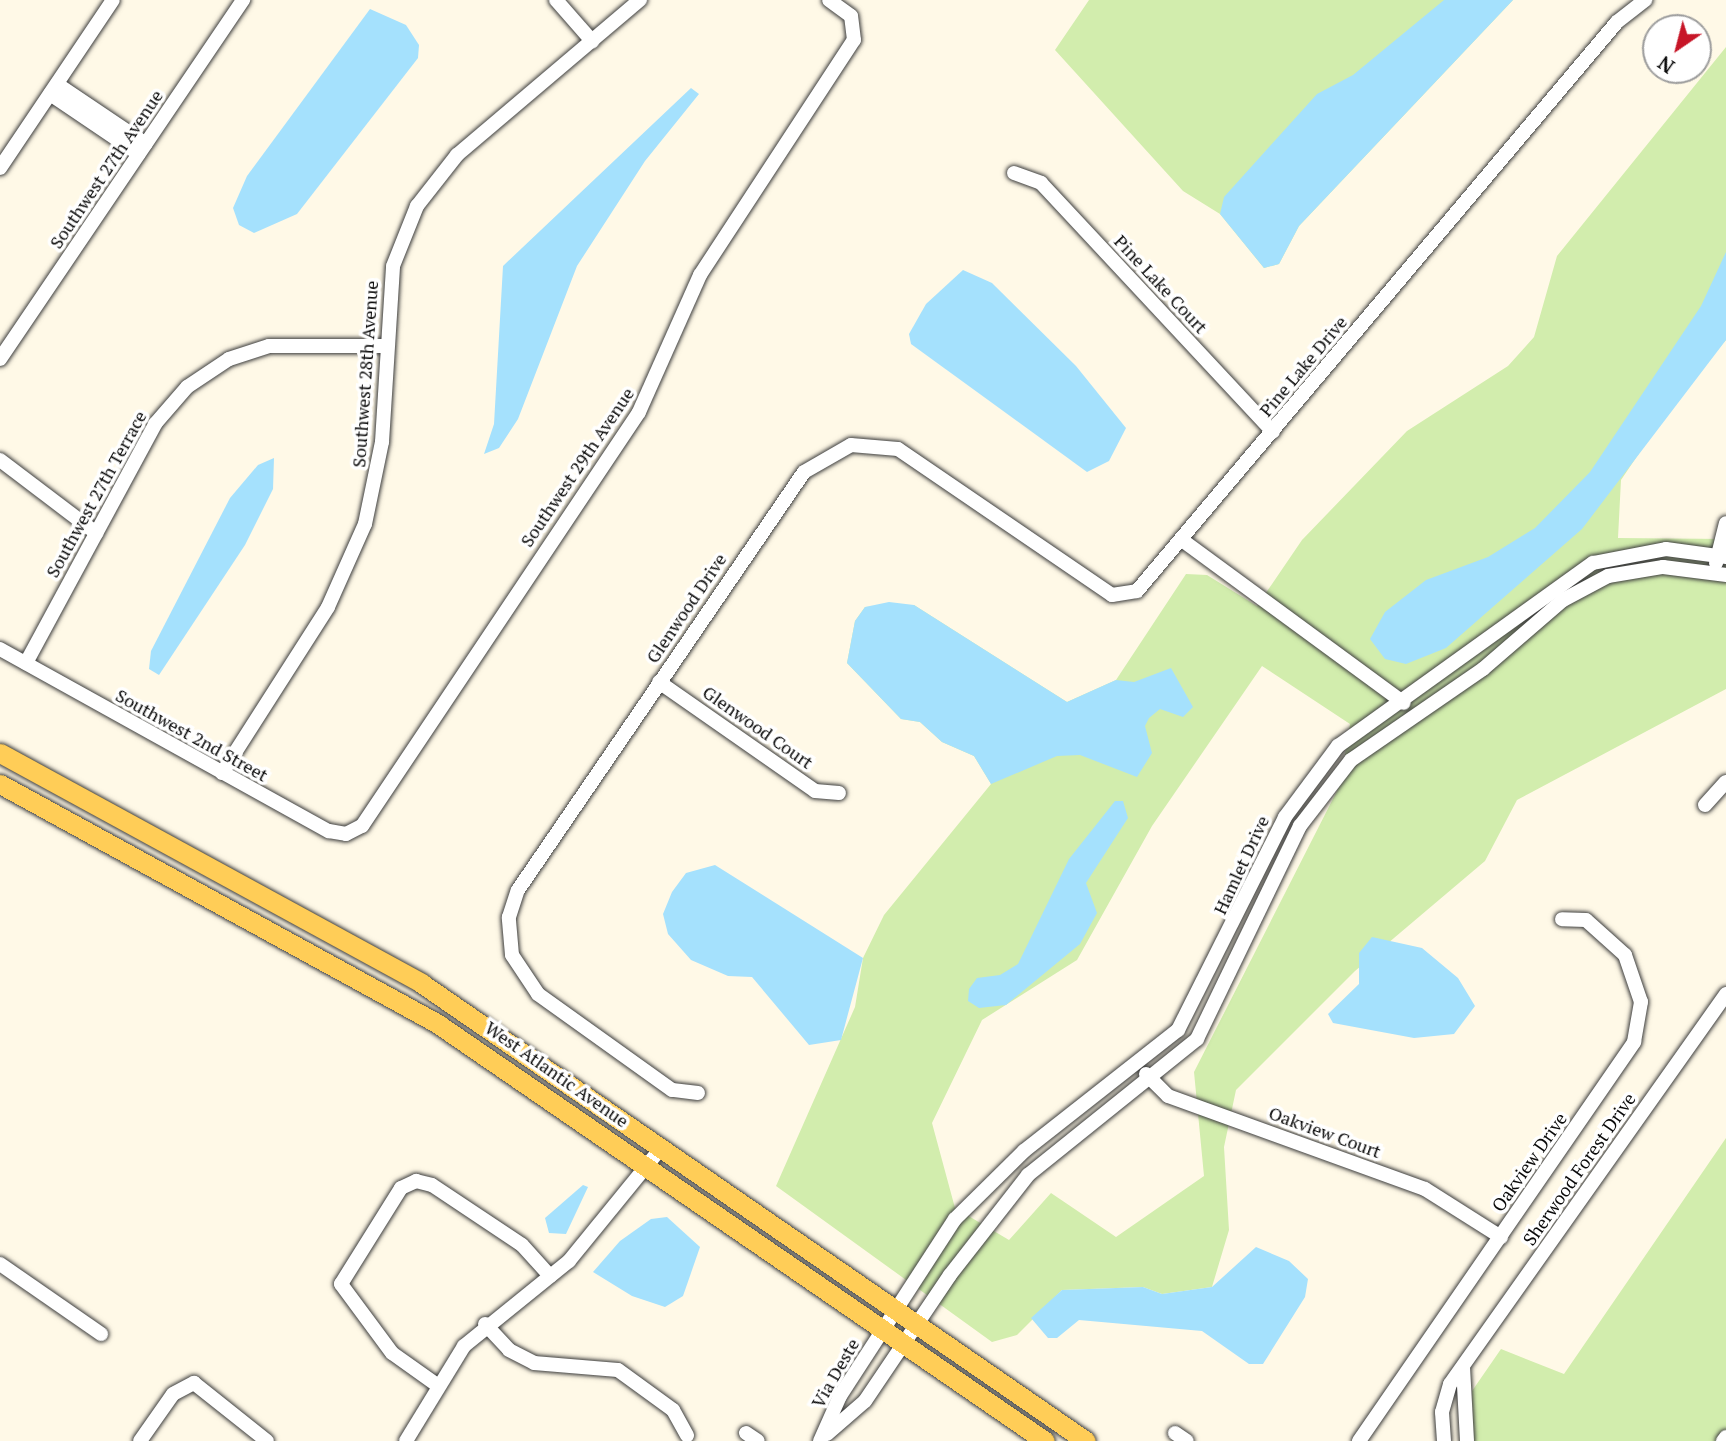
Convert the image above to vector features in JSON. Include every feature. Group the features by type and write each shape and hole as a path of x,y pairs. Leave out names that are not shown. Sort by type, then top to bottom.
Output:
{"main road":[{"name":"West Atlantic Avenue","path":"0,753 421,983 1086,1441"},
{"name":"West Atlantic Avenue","path":"0,784 438,1024 1045,1441"},
{"path":"143,862 157,838"}],"street":[{"path":"0,168 113,0"},
{"name":"Southwest 27th Avenue","path":"0,359 243,0"},
{"path":"556,0 592,41"},
{"name":"Southwest 28th Avenue","path":"222,773 328,607 357,547 379,467 387,346 398,248 432,183 640,0"},
{"name":"Southwest 29th Avenue","path":"367,819 639,412 700,275 853,40 850,16 829,0"},
{"name":"Pine Lake Drive","path":"1182,540 1617,22 1645,0"},
{"path":"53,89 142,149"},
{"name":"Pine Lake Court","path":"1014,173 1041,183 1273,432"},
{"name":"Southwest 27th Terrace","path":"26,663 163,414 215,367 285,344 387,346"},
{"name":"Glenwood Drive","path":"698,1093 672,1090 538,994 520,973 508,936 518,890 798,479 842,447 880,444 907,454 1112,594 1138,591 1182,540"},
{"path":"0,460 96,533"},
{"path":"1720,574 1726,523"},
{"path":"1182,540 1399,698 1414,712"},
{"name":"Hamlet Drive","path":"884,1329 894,1308 955,1219 1024,1151 1162,1048 1193,1007 1301,789 1338,746 1399,698 1593,563 1666,549 1722,556"},
{"name":"Hamlet Drive","path":"906,1344 917,1324 1028,1175 1150,1079 1180,1059 1211,1016 1300,826 1332,780 1414,712 1483,669 1563,600 1608,576 1663,567 1720,574"},
{"name":"Southwest 2nd Street","path":"0,649 222,773 338,834 355,831 367,819"},
{"name":"Glenwood Court","path":"659,681 816,791 839,793"},
{"path":"1705,805 1726,782"},
{"name":"Oakview Drive","path":"1359,1441 1624,1059 1639,1023 1637,982 1619,947 1586,920 1562,919"},
{"name":"Sherwood Forest Drive","path":"1444,1441 1443,1403 1463,1367 1726,994"},
{"name":"Oakview Court","path":"1139,1064 1168,1096 1424,1189 1501,1237"},
{"path":"406,1441 437,1385 485,1324 550,1276 591,1239 662,1147"},
{"path":"437,1385 399,1359 343,1292 342,1276 401,1188 416,1181 432,1185 522,1245 550,1276"},
{"path":"0,1264 101,1334"},
{"path":"485,1324 509,1350 534,1363 618,1370 673,1410 687,1435"},
{"name":"Via Deste","path":"821,1439 840,1396 884,1329"},
{"name":"Via Deste","path":"821,1439 865,1401 906,1344"},
{"path":"1463,1367 1467,1441"},
{"path":"140,1441 178,1388 202,1385 267,1441"}],"green space":[{"path":"1089,0 1513,0 1299,226 1279,264 1264,268 1220,214 1183,191 1055,50"},
{"path":"1726,47 1726,340 1677,397 1621,480 1618,538 1726,539 1726,689 1517,800 1485,861 1355,971 1236,1090 1224,1147 1229,1230 1212,1287 1162,1294 1143,1287 1062,1290 1017,1335 992,1342 776,1186 855,1007 863,958 884,915 991,784 974,756 942,742 920,722 901,719 847,663 855,621 865,607 914,605 1067,702 1116,680 1186,574 1207,575 1257,606 1302,540 1407,431 1508,366 1534,337 1557,256 1696,84 1712,84 1712,64","holes":["1262,666 1350,724 1340,785 1194,1072 1204,1176 1116,1237 1051,1193 1009,1240 955,1208 932,1123 982,1020 1077,960 1152,826"]},
{"path":"1726,1138 1726,1441 1473,1441 1472,1391 1501,1349 1564,1374"}],"water":[{"path":"1444,0 1513,0 1299,226 1279,264 1264,268 1220,214 1224,197 1317,94 1353,75"},
{"path":"370,9 406,25 419,45 418,58 297,214 254,233 239,225 233,208 247,176"},
{"path":"691,88 699,94 645,161 577,266 518,419 499,448 484,454 494,424 503,266"},
{"path":"1726,252 1726,340 1582,529 1446,648 1406,664 1385,659 1370,639 1385,612 1426,580 1488,557 1535,528 1590,472 1701,306"},
{"path":"963,270 992,283 1076,366 1126,428 1109,461 1087,472 911,344 909,334 926,304"},
{"path":"274,458 273,489 245,545 159,675 149,669 151,651 230,498 258,465"},
{"path":"889,602 914,605 1067,702 1116,680 1134,682 1171,668 1193,707 1183,717 1160,709 1149,718 1145,726 1152,753 1137,777 1080,755 1057,756 991,784 974,756 942,742 920,722 901,719 847,663 855,621 865,607"},
{"path":"1115,801 1123,801 1128,818 1086,883 1097,913 1080,944 1006,1005 979,1008 968,1001 969,989 977,978 1000,975 1018,964 1069,859"},
{"path":"715,865 863,958 841,1040 809,1045 752,977 728,976 691,960 668,934 663,914 672,892 686,873"},
{"path":"1372,937 1422,948 1458,978 1475,1006 1454,1034 1414,1038 1333,1023 1328,1014 1359,984 1359,953"},
{"path":"583,1185 588,1187 566,1234 549,1233 545,1218"},
{"path":"667,1217 700,1247 683,1296 665,1307 632,1296 593,1272 620,1241 651,1219"},
{"path":"1256,1247 1289,1261 1308,1279 1305,1297 1263,1364 1249,1364 1202,1331 1079,1320 1057,1338 1048,1338 1031,1318 1062,1290 1143,1287 1162,1294 1212,1287"}]}
